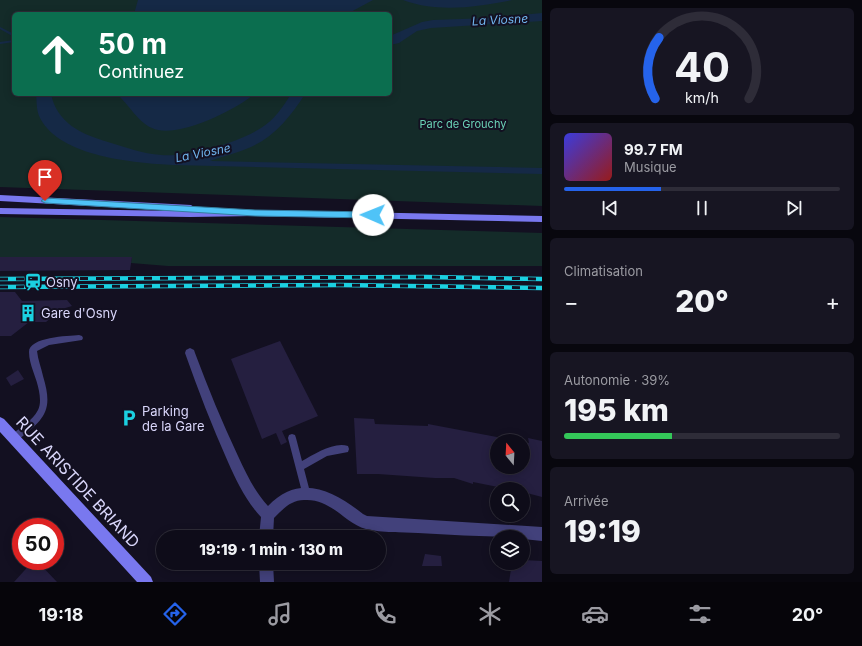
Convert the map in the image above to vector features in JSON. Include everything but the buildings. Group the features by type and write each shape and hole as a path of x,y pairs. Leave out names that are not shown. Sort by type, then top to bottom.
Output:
{"main road":[{"path":"0,198 192,208 255,213"},
{"path":"0,211 190,214 255,213 542,219"},
{"name":"RUE ARISTIDE BRIAND","path":"0,423 146,582"}],"street":[{"path":"190,353 224,441 248,491 256,504 268,515"},
{"path":"267,530 268,515 276,504 287,498 306,492 325,497 346,509 359,520 376,524 542,534"},
{"path":"266,570 267,582"}],"lane":[{"path":"14,438 36,420 43,412 45,403 44,394 33,359 33,350 40,344 50,341 79,338"},
{"path":"292,438 306,492"},
{"path":"300,468 326,452 344,449"}],"green space":[{"name":"Parc de Grouchy","path":"0,0 542,0 542,206 0,187"},
{"path":"0,217 542,233 542,266 168,266 131,263 132,257 0,257"}],"water":[{"path":"138,0 373,0 351,12 135,12"},
{"path":"403,0 512,0 471,7 443,8 416,4"},
{"name":"La Viosne","path":"542,13 542,21 431,28 417,31 399,43 392,45 392,35 422,22 433,20 489,18"},
{"name":"La Viosne","path":"36,96 52,96 59,113 72,126 80,131 108,142 141,152 173,155 213,148 251,134 266,125 290,96 304,96 282,125 259,143 210,161 542,168 542,174 173,165 119,160 81,149 64,142 50,131 40,118 37,109"},
{"path":"119,96 251,96 234,108 205,122 190,127 162,131 147,126"}],"waterway":[{"path":"0,28 12,35"},
{"path":"0,43 12,41"}],"railway":[{"path":"0,279 426,277 542,279"},
{"path":"0,287 340,285 542,288"}],"place":[{"name":"Osny","path":"33,282"},
{"name":"Gare d'Osny","path":"28,313"},
{"name":"Parking de la Gare","path":"129,418"}],"route":[{"path":"45,201 192,208 255,213 373,215"}]}
